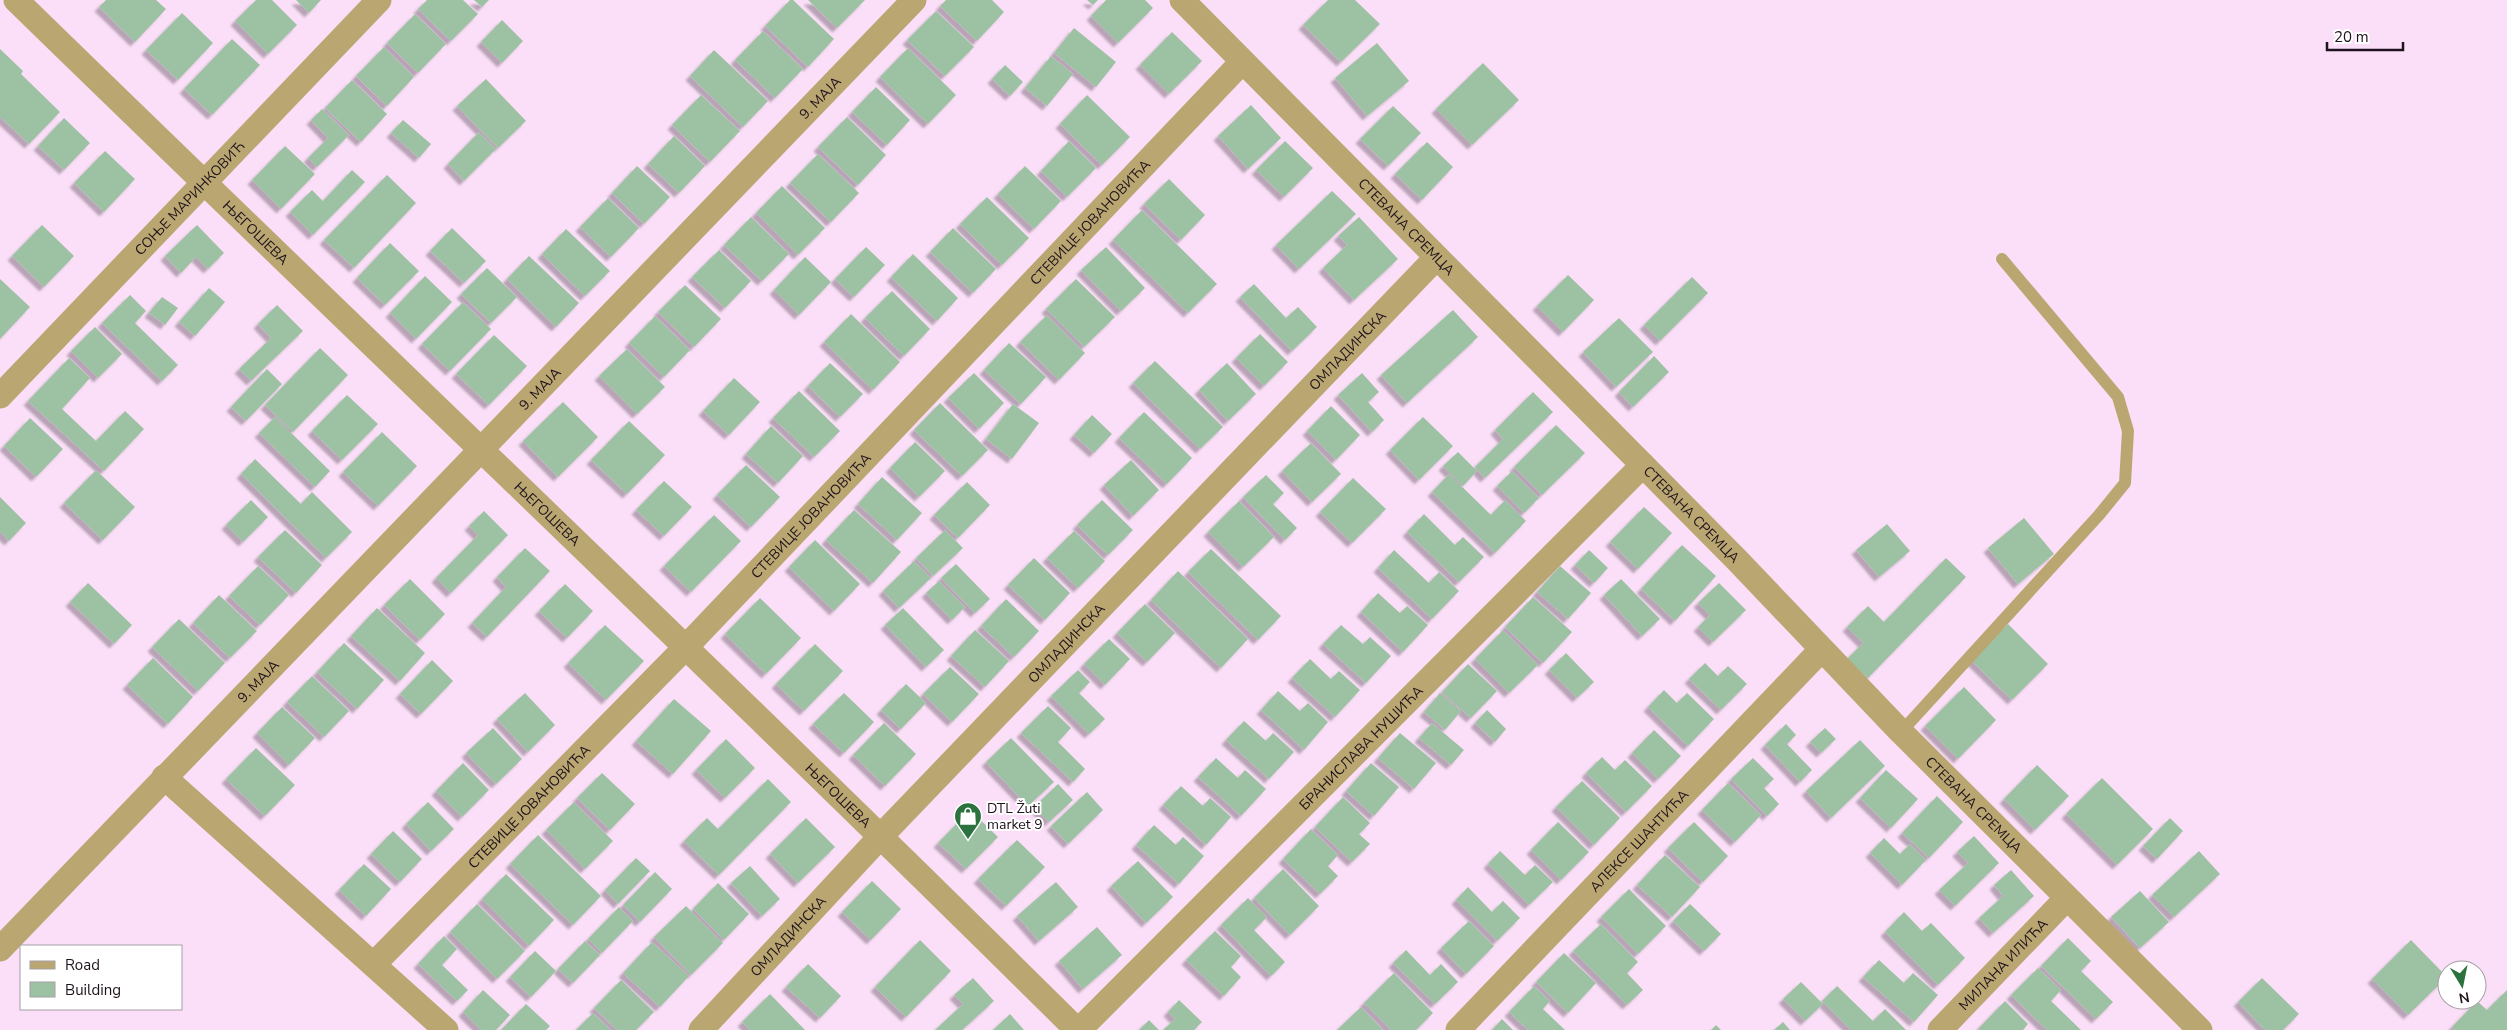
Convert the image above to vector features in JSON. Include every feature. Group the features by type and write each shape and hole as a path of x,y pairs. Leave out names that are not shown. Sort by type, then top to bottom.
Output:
{"street":[{"name":"ЊЕГОШЕВА","path":"16,0 479,450 881,836 1078,1030"},
{"name":"СОЊЕ МАРИНКОВИЋ","path":"0,396 379,0"},
{"name":"9. МАЈА","path":"0,948 914,0"},
{"name":"СТЕВАНА СРЕМЦА","path":"1182,0 1643,465 1900,732 2200,1030"},
{"name":"СТЕВИЦЕ ЈОВАНОВИЋА","path":"374,964 684,648 1242,62"},
{"name":"ОМЛАДИНСКА","path":"701,1030 881,836 1436,258"},
{"name":"БРАНИСЛАВА НУШИЋА","path":"1078,1030 1643,465"},
{"name":"АЛЕКСЕ ШАНТИЋА","path":"1458,1030 1821,650"},
{"path":"164,777 446,1030"},
{"name":"МИЛАНА ИЛИЋА","path":"1940,1030 2066,899"}],"lane":[{"path":"1900,732 2092,523 2125,483 2128,431 2118,397 2002,259"}],"building":[{"path":"106,0 156,0 166,9 135,42 99,7"},
{"path":"256,0 272,0 297,25 268,54 235,21"},
{"path":"296,0 321,0 309,13"},
{"path":"427,0 463,0 478,14 451,41 418,9"},
{"path":"474,0 489,0 482,7"},
{"path":"790,0 793,0 834,39 808,67 765,26"},
{"path":"808,0 865,0 837,28"},
{"path":"946,0 992,0 1004,12 977,41 940,6"},
{"path":"1087,0 1098,0 1093,5"},
{"path":"1106,0 1145,0 1153,8 1118,43 1091,16"},
{"path":"1328,0 1355,0 1380,24 1341,62 1303,25"},
{"path":"936,11 974,47 945,76 907,40"},
{"path":"182,13 213,43 178,80 146,50"},
{"path":"415,14 446,44 418,73 387,43"},
{"path":"502,20 523,41 502,63 481,42"},
{"path":"1074,28 1116,62 1096,87 1054,53"},
{"path":"763,31 803,69 775,98 735,60"},
{"path":"1172,32 1202,61 1169,94 1140,65"},
{"path":"232,39 260,65 212,115 184,89"},
{"path":"1377,43 1409,81 1367,116 1335,78"},
{"path":"384,47 414,77 387,106 356,76"},
{"path":"908,48 956,95 928,124 880,77"},
{"path":"0,49 23,71 21,74 60,112 29,144 0,117"},
{"path":"714,50 768,101 743,127 690,76"},
{"path":"1051,56 1073,74 1047,106 1025,88"},
{"path":"1483,63 1519,100 1472,145 1436,109"},
{"path":"1005,65 1023,82 1010,96 992,79"},
{"path":"486,79 526,121 498,148 457,106"},
{"path":"352,80 387,114 361,142 325,108"},
{"path":"876,87 910,120 887,145 852,112"},
{"path":"701,95 740,131 710,162 672,125"},
{"path":"1087,95 1130,137 1102,165 1060,124"},
{"path":"1251,105 1281,138 1248,169 1218,136"},
{"path":"1393,106 1421,133 1388,166 1360,139"},
{"path":"322,109 349,135 317,167 308,158 328,138 311,120"},
{"path":"847,117 886,155 858,185 818,147"},
{"path":"64,118 90,143 64,170 38,146"},
{"path":"403,120 431,144 419,158 391,133"},
{"path":"479,132 496,149 464,181 448,164"},
{"path":"674,136 705,166 679,193 648,164"},
{"path":"1069,141 1096,168 1067,197 1041,171"},
{"path":"1285,141 1313,168 1284,197 1256,170"},
{"path":"1427,142 1453,167 1422,200 1395,174"},
{"path":"285,146 315,174 281,209 252,180"},
{"path":"105,151 135,179 104,212 74,183"},
{"path":"818,154 859,193 831,222 790,183"},
{"path":"637,166 670,197 644,224 612,193"},
{"path":"1025,166 1061,201 1034,229 998,194"},
{"path":"352,170 365,182 313,235 290,212 312,190 323,201"},
{"path":"387,175 416,203 354,268 324,240"},
{"path":"1169,179 1205,215 1181,240 1144,204"},
{"path":"782,186 825,228 798,255 756,213"},
{"path":"1332,191 1356,214 1299,269 1276,245"},
{"path":"987,197 1029,238 1002,265 960,224"},
{"path":"608,198 639,228 611,257 580,227"},
{"path":"1142,210 1217,284 1188,313 1113,240"},
{"path":"751,217 789,254 762,281 724,245"},
{"path":"1359,217 1398,259 1354,300 1323,268 1347,245 1338,236"},
{"path":"42,225 74,256 44,287 12,256"},
{"path":"197,225 224,253 208,269 196,257 181,273 165,256"},
{"path":"452,228 486,261 464,283 430,251"},
{"path":"953,228 996,269 973,293 930,252"},
{"path":"566,229 610,271 585,296 542,254"},
{"path":"390,243 419,271 385,305 357,278"},
{"path":"866,247 885,265 854,297 835,279"},
{"path":"1106,247 1145,288 1121,311 1081,270"},
{"path":"719,250 751,281 725,308 692,277"},
{"path":"913,254 958,298 937,321 891,277"},
{"path":"529,256 579,303 556,327 507,279"},
{"path":"805,257 831,282 799,315 774,290"},
{"path":"487,268 517,297 491,323 461,294"},
{"path":"1568,275 1594,300 1563,332 1537,306"},
{"path":"425,276 452,302 416,339 390,313"},
{"path":"1692,277 1708,293 1660,341 1644,325"},
{"path":"0,279 30,307 0,339"},
{"path":"1076,279 1115,317 1084,347 1046,309"},
{"path":"1254,284 1286,318 1298,307 1317,327 1292,351 1240,297"},
{"path":"685,285 721,319 694,347 658,312"},
{"path":"209,288 225,302 195,336 179,322"},
{"path":"892,291 930,329 904,356 865,318"},
{"path":"130,295 146,311 135,323 178,365 162,381 102,323"},
{"path":"162,297 178,308 165,325 149,313"},
{"path":"463,302 491,329 450,371 422,344"},
{"path":"277,305 303,331 251,381 239,369 271,338 258,324"},
{"path":"1453,310 1478,337 1407,403 1381,375"},
{"path":"851,314 900,362 873,390 824,342"},
{"path":"1047,315 1085,353 1059,380 1020,342"},
{"path":"655,316 690,350 664,377 629,343"},
{"path":"1619,318 1653,352 1616,387 1583,352"},
{"path":"95,327 122,354 98,378 71,351"},
{"path":"1260,334 1288,362 1264,386 1236,358"},
{"path":"494,335 527,366 489,405 456,374"},
{"path":"1009,343 1046,377 1021,404 984,370"},
{"path":"320,348 348,375 293,432 265,405"},
{"path":"627,349 665,387 637,414 599,376"},
{"path":"1654,356 1669,372 1633,407 1619,392"},
{"path":"69,358 90,378 62,409 96,441 125,411 144,429 104,471 28,401"},
{"path":"1155,361 1223,427 1200,449 1133,383"},
{"path":"830,363 863,394 840,417 808,386"},
{"path":"1227,363 1256,394 1228,421 1199,390"},
{"path":"267,369 282,384 246,421 231,407"},
{"path":"974,373 1004,403 979,429 948,398"},
{"path":"1362,373 1379,392 1368,402 1384,420 1372,432 1338,395"},
{"path":"734,378 760,402 729,435 703,411"},
{"path":"799,391 840,431 814,457 773,418"},
{"path":"1533,392 1553,412 1485,478 1475,467 1503,439 1495,430"},
{"path":"347,395 378,424 342,460 312,431"},
{"path":"563,402 598,437 558,477 523,441"},
{"path":"940,403 988,450 962,476 914,430"},
{"path":"1013,404 1039,423 1012,459 986,439"},
{"path":"1331,406 1360,435 1336,460 1307,431"},
{"path":"1144,412 1192,458 1167,484 1119,438"},
{"path":"1092,415 1112,434 1094,453 1074,435"},
{"path":"275,417 330,471 315,487 259,433"},
{"path":"1423,417 1453,446 1419,480 1390,450"},
{"path":"30,418 63,449 36,477 4,446"},
{"path":"629,421 665,455 627,494 591,460"},
{"path":"1556,425 1585,453 1542,495 1514,467"},
{"path":"771,426 803,456 778,483 746,454"},
{"path":"382,432 417,466 378,506 343,472"},
{"path":"915,442 945,471 919,497 890,468"},
{"path":"1311,443 1341,474 1312,502 1282,471"},
{"path":"1458,452 1477,471 1463,486 1443,466"},
{"path":"255,459 301,504 312,492 352,532 326,558 241,474"},
{"path":"1131,460 1159,490 1133,516 1104,485"},
{"path":"746,465 780,497 751,527 717,495"},
{"path":"96,470 135,507 103,540 64,503"},
{"path":"1512,471 1539,498 1524,513 1497,486"},
{"path":"1449,474 1491,515 1505,500 1526,521 1495,553 1432,492"},
{"path":"1266,475 1284,493 1273,504 1297,528 1285,540 1243,497"},
{"path":"882,477 922,513 897,540 858,504"},
{"path":"1353,478 1386,509 1352,543 1320,512"},
{"path":"664,481 692,507 664,536 636,510"},
{"path":"967,482 990,505 958,538 934,515"},
{"path":"0,497 26,523 9,541 0,532"},
{"path":"251,500 268,517 243,542 226,525"},
{"path":"1102,500 1133,530 1108,555 1077,525"},
{"path":"1239,501 1274,537 1243,567 1208,532"},
{"path":"1644,507 1672,533 1638,569 1610,542"},
{"path":"854,510 901,552 873,583 826,540"},
{"path":"484,511 508,535 451,593 436,578 478,535 469,526"},
{"path":"1424,514 1455,545 1463,537 1484,557 1459,582 1407,532"},
{"path":"714,515 741,541 691,592 664,566"},
{"path":"2024,518 2054,554 2018,584 1988,548"},
{"path":"1887,524 1910,551 1879,577 1856,550"},
{"path":"285,530 322,565 296,593 258,557"},
{"path":"945,530 963,548 933,576 916,558"},
{"path":"1074,531 1105,561 1078,588 1047,558"},
{"path":"815,540 860,584 834,611 789,567"},
{"path":"1682,545 1716,576 1675,621 1641,589"},
{"path":"525,548 550,571 487,637 472,623 506,587 497,577"},
{"path":"1211,549 1281,616 1258,640 1188,572"},
{"path":"1394,550 1429,583 1439,572 1459,591 1432,619 1378,568"},
{"path":"1589,550 1608,568 1594,583 1575,565"},
{"path":"1034,558 1070,593 1045,620 1008,585"},
{"path":"1946,558 1966,577 1868,678 1847,659 1863,643 1847,627 1868,606 1884,622"},
{"path":"914,561 931,578 899,608 883,591"},
{"path":"956,564 990,599 975,613 941,578"},
{"path":"258,566 289,595 260,625 229,596"},
{"path":"1560,566 1591,593 1568,619 1537,592"},
{"path":"1178,571 1248,639 1221,668 1151,600"},
{"path":"410,579 445,614 420,640 384,605"},
{"path":"1621,579 1660,619 1642,636 1604,595"},
{"path":"939,581 965,607 952,620 926,593"},
{"path":"88,583 132,625 114,644 70,602"},
{"path":"1719,583 1746,610 1713,642 1698,627 1710,615 1698,603"},
{"path":"565,584 593,611 567,638 539,611"},
{"path":"1378,593 1400,613 1407,606 1428,625 1403,652 1361,612"},
{"path":"219,595 257,631 230,658 193,623"},
{"path":"1533,597 1572,632 1543,663 1505,627"},
{"path":"760,598 801,638 766,674 725,634"},
{"path":"1006,599 1039,631 1014,657 981,626"},
{"path":"1145,604 1175,633 1147,662 1117,633"},
{"path":"377,608 425,653 400,681 351,636"},
{"path":"903,608 944,650 926,667 885,625"},
{"path":"179,619 225,663 198,691 152,647"},
{"path":"2008,624 2048,664 2012,700 1971,660"},
{"path":"605,625 644,661 606,700 568,663"},
{"path":"1341,625 1363,644 1370,637 1391,656 1366,683 1323,644"},
{"path":"975,630 1009,661 985,687 951,656"},
{"path":"1503,630 1538,665 1509,693 1475,659"},
{"path":"1109,639 1130,659 1105,685 1084,664"},
{"path":"344,643 384,680 357,709 317,672"},
{"path":"815,644 843,671 804,711 776,684"},
{"path":"1566,653 1594,682 1577,698 1549,670"},
{"path":"153,658 193,697 168,724 127,685"},
{"path":"1310,659 1331,679 1339,671 1360,690 1335,717 1292,678"},
{"path":"432,660 453,681 421,714 400,694"},
{"path":"1705,663 1718,676 1728,666 1747,684 1721,710 1689,679"},
{"path":"1468,664 1497,691 1471,718 1442,692"},
{"path":"950,667 979,694 952,722 923,694"},
{"path":"1078,670 1090,682 1079,693 1105,719 1089,734 1051,696"},
{"path":"312,676 349,711 324,737 287,702"},
{"path":"906,684 926,703 901,729 881,710"},
{"path":"1964,687 1996,720 1958,759 1925,726"},
{"path":"1664,690 1677,703 1687,693 1714,719 1688,746 1648,707"},
{"path":"1278,691 1300,711 1308,703 1328,722 1304,750 1261,710"},
{"path":"525,693 555,725 528,752 497,719"},
{"path":"844,693 874,722 844,753 813,724"},
{"path":"1440,693 1461,711 1445,730 1424,712"},
{"path":"674,699 711,731 673,774 636,741"},
{"path":"1048,706 1071,728 1058,742 1085,769 1073,782 1021,733"},
{"path":"282,707 315,738 289,765 257,733"},
{"path":"1487,710 1506,729 1495,742 1475,723"},
{"path":"1244,721 1266,741 1273,733 1294,752 1269,779 1226,740"},
{"path":"884,723 916,754 885,786 853,755"},
{"path":"1432,723 1464,750 1451,765 1419,738"},
{"path":"1786,724 1796,735 1787,744 1812,770 1800,782 1765,745"},
{"path":"493,728 522,759 496,784 466,753"},
{"path":"1825,728 1836,739 1821,753 1810,742"},
{"path":"1654,730 1681,756 1658,779 1632,753"},
{"path":"1400,733 1436,763 1414,789 1378,758"},
{"path":"1011,738 1054,782 1028,806 986,762"},
{"path":"726,739 755,768 725,798 696,770"},
{"path":"1860,740 1885,766 1831,818 1806,791"},
{"path":"256,748 295,785 265,816 226,779"},
{"path":"1602,757 1615,770 1625,760 1652,786 1626,812 1586,773"},
{"path":"1216,758 1238,778 1245,770 1266,789 1241,816 1198,777"},
{"path":"1753,758 1774,779 1764,788 1779,804 1767,816 1731,779"},
{"path":"463,763 489,790 462,817 436,791"},
{"path":"1371,763 1399,787 1374,816 1346,791"},
{"path":"2037,765 2069,796 2035,830 2004,799"},
{"path":"1886,770 1918,799 1891,828 1860,798"},
{"path":"602,773 635,804 610,830 577,798"},
{"path":"2102,778 2153,829 2117,865 2066,814"},
{"path":"768,779 791,802 719,875 684,841 707,818 718,829"},
{"path":"1582,781 1620,818 1594,845 1556,807"},
{"path":"1728,783 1761,815 1735,842 1702,810"},
{"path":"1058,784 1073,800 1049,822 1034,807"},
{"path":"1181,786 1203,806 1210,798 1231,817 1206,845 1163,805"},
{"path":"1087,792 1103,810 1068,844 1051,826"},
{"path":"1937,796 1963,822 1929,858 1902,833"},
{"path":"1343,797 1370,823 1359,834 1370,844 1352,862 1315,827"},
{"path":"428,802 454,829 431,851 406,824"},
{"path":"574,802 613,841 585,869 546,830"},
{"name":"DTL Žuti market 9","path":"970,810 998,837 966,869 938,843"},
{"path":"806,818 835,847 798,883 770,854"},
{"path":"2170,818 2183,831 2157,859 2143,846"},
{"path":"1558,822 1589,852 1561,880 1531,850"},
{"path":"1694,822 1728,856 1703,882 1668,848"},
{"path":"1154,825 1176,845 1183,837 1204,856 1179,884 1136,845"},
{"path":"1311,829 1338,855 1328,866 1338,876 1320,894 1283,859"},
{"path":"393,831 422,859 400,882 371,854"},
{"path":"538,835 601,896 573,925 510,864"},
{"path":"1974,836 1999,863 1955,906 1939,890 1968,863 1957,852"},
{"path":"1884,838 1900,854 1910,844 1926,860 1902,885 1870,853"},
{"path":"1017,840 1045,867 1006,906 978,879"},
{"path":"1500,851 1525,875 1535,865 1553,882 1529,905 1488,864"},
{"path":"2199,851 2220,874 2174,917 2152,895"},
{"path":"1665,855 1700,887 1672,917 1637,885"},
{"path":"636,858 650,871 618,904 605,890"},
{"path":"1138,861 1173,897 1146,923 1111,886"},
{"path":"364,864 391,889 366,916 339,890"},
{"path":"750,866 780,899 762,916 731,883"},
{"path":"1283,869 1319,906 1290,935 1254,898"},
{"path":"2011,870 2034,896 1993,933 1979,918 2003,896 1994,885"},
{"path":"655,872 672,889 640,922 623,905"},
{"path":"506,874 554,920 529,946 482,899"},
{"path":"872,881 901,909 871,940 842,912"},
{"path":"1056,882 1078,907 1039,941 1017,916"},
{"path":"718,883 749,914 724,940 693,909"},
{"path":"1468,887 1492,912 1503,901 1520,918 1497,941 1456,900"},
{"path":"1629,889 1666,926 1638,954 1601,917"},
{"path":"2140,891 2169,922 2140,948 2111,917"},
{"path":"1248,898 1267,917 1254,930 1285,962 1271,976 1221,925"},
{"path":"477,904 525,951 497,979 450,932"},
{"path":"1690,904 1721,934 1704,951 1673,921"},
{"path":"686,906 723,943 691,975 654,937"},
{"path":"619,907 633,921 602,953 588,939"},
{"path":"1904,912 1922,931 1931,923 1965,958 1938,985 1885,932"},
{"path":"1469,921 1494,946 1466,974 1441,948"},
{"path":"1601,924 1638,962 1627,973 1643,990 1627,1005 1573,951"},
{"path":"1097,927 1122,955 1083,989 1059,961"},
{"path":"1215,931 1241,956 1231,967 1241,977 1224,996 1186,960"},
{"path":"444,936 457,949 442,965 468,990 457,1001 418,964"},
{"path":"2068,938 2091,961 2081,971 2113,1002 2096,1019 2041,966"},
{"path":"920,940 951,971 906,1017 875,987"},
{"path":"2411,940 2437,967 2437,987 2408,1015 2372,979"},
{"path":"585,941 600,955 573,983 558,969"},
{"path":"652,942 689,976 660,1007 623,973"},
{"path":"1406,950 1430,975 1441,964 1458,982 1435,1004 1393,963"},
{"path":"535,951 556,971 531,997 510,977"},
{"path":"1564,953 1596,983 1568,1013 1536,982"},
{"path":"1879,960 1904,983 1913,973 1938,995 1914,1022 1863,977"},
{"path":"808,964 841,996 820,1018 786,987"},
{"path":"2038,968 2061,990 2051,1001 2081,1030 2047,1030 2011,995"},
{"path":"1394,973 1433,1013 1416,1030 1391,1030 1364,1003"},
{"path":"973,978 994,1001 962,1030 935,1030 963,1004 954,995"},
{"path":"2262,978 2299,1014 2283,1030 2265,1030 2238,1002"},
{"path":"621,980 654,1012 636,1030 617,1030 594,1008"},
{"path":"1801,982 1823,1004 1805,1021 1783,999"},
{"path":"1534,986 1550,1001 1543,1009 1565,1030 1528,1030 1509,1012"},
{"path":"1837,986 1873,1021 1885,1009 1906,1030 1851,1030 1822,1001"},
{"path":"483,990 510,1015 496,1030 481,1030 463,1012"},
{"path":"2507,990 2507,1030 2455,1030 2452,1027 2468,1010 2487,1010"},
{"path":"770,994 805,1030 750,1030 742,1022"},
{"path":"1179,1000 1202,1022 1194,1030 1163,1030 1175,1019 1168,1012"},
{"path":"2005,1001 2028,1024 2023,1030 1978,1029"},
{"path":"526,1004 550,1026 546,1030 501,1030"},
{"path":"1361,1007 1383,1030 1337,1030"},
{"path":"593,1013 611,1030 576,1030"},
{"path":"1010,1014 1024,1030 993,1030"},
{"path":"1502,1019 1513,1030 1492,1030"},
{"path":"1149,1020 1159,1030 1139,1030"},
{"path":"1783,1022 1790,1030 1774,1030"},
{"path":"1716,1025 1721,1030 1711,1030"}],"place":[{"name":"DTL Žuti market 9","path":"968,840"}]}
